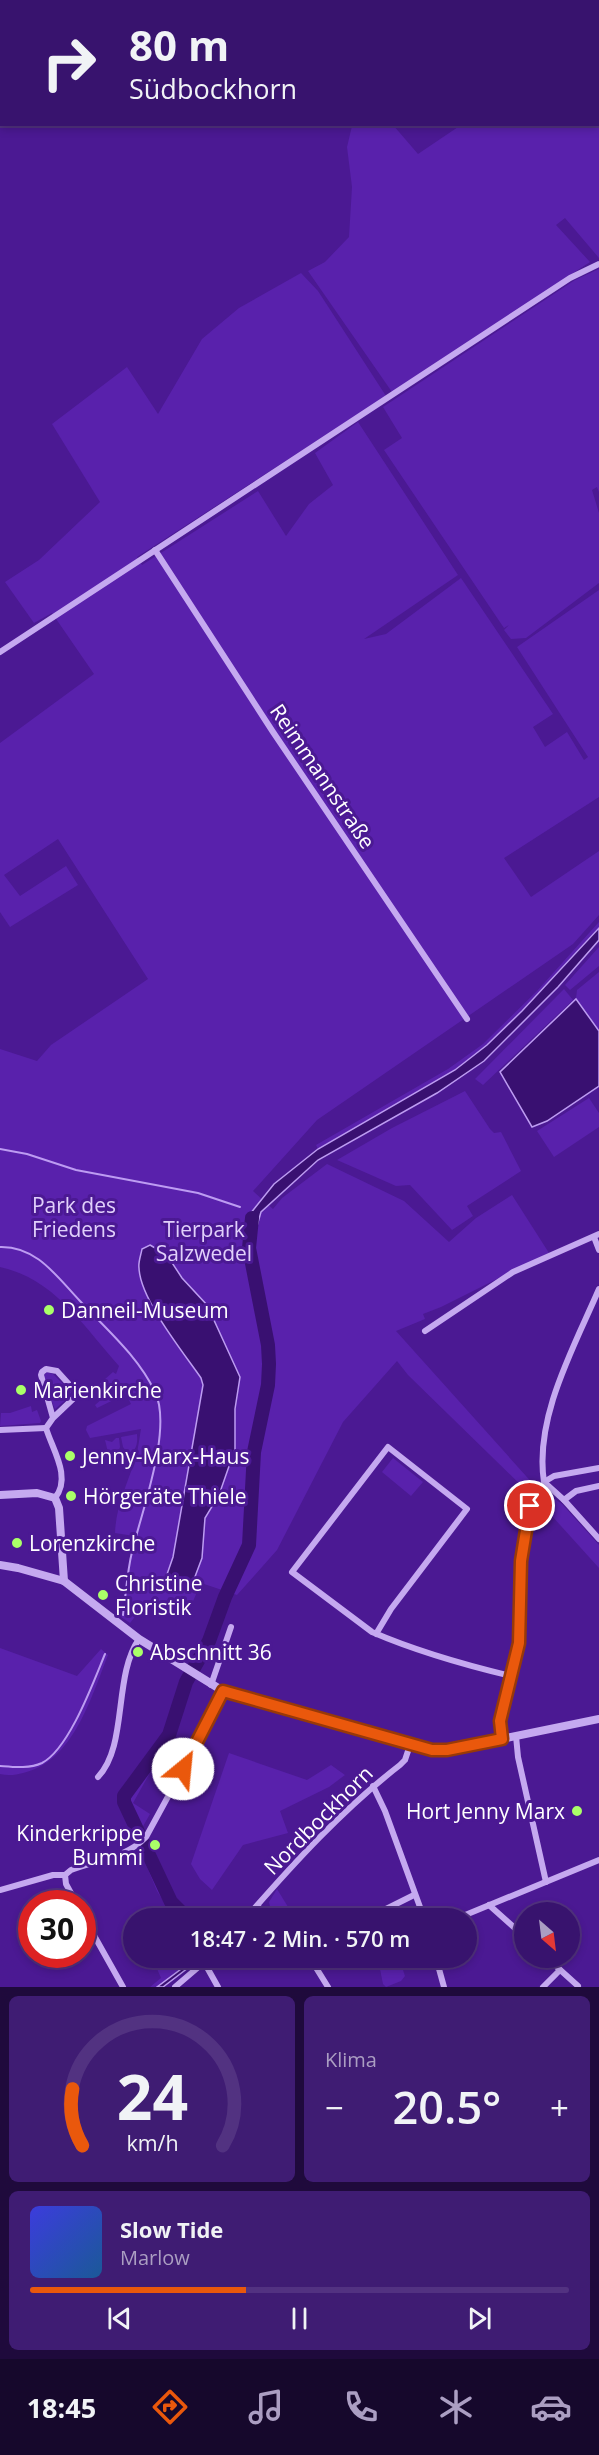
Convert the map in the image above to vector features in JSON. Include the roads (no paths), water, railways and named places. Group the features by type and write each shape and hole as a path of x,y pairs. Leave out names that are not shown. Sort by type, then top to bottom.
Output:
{"street":[{"path":"0,652 570,278 599,264"},
{"name":"Reimmannstraße","path":"155,550 273,732 467,1019"},
{"path":"425,1330 513,1272 596,1235 599,1250"},
{"path":"599,1290 556,1391 542,1452 544,1482 564,1500 599,1539"},
{"path":"46,1428 74,1398 76,1392 57,1371 46,1369 41,1375 53,1418"},
{"path":"0,1431 46,1428"},
{"path":"46,1428 60,1467 60,1489 55,1498 60,1515 64,1581"},
{"path":"376,1634 391,1609 467,1509 388,1447 292,1572 376,1634 511,1676"},
{"path":"544,1482 554,1476 599,1467"},
{"path":"564,1500 576,1491 599,1486"},
{"path":"0,1494 42,1493 55,1498"},
{"path":"502,1739 500,1721 519,1643 521,1561 530,1506 528,1496"},
{"path":"0,1565 64,1581 140,1639 223,1691 410,1745 440,1750 599,1719"},
{"path":"211,1685 231,1627"},
{"path":"98,1777 104,1771 114,1741 126,1672 140,1639"},
{"path":"0,1890 52,1875 65,1875 71,1870 123,1853 140,1844 146,1838 223,1691"},
{"path":"516,1736 518,1757 546,1881"},
{"name":"Nordbockhorn","path":"257,1906 282,1877 373,1786 405,1760 410,1745"},
{"path":"373,1786 385,1811 420,1908"},
{"path":"477,1910 599,1860"},
{"path":"65,1875 69,1890"},
{"path":"388,1908 414,1895"},
{"path":"489,1905 514,1927"},
{"path":"96,1939 123,1987"},
{"path":"175,1987 198,1968"},
{"path":"210,1968 218,1987"},
{"path":"316,1968 328,1987"},
{"path":"439,1968 444,1987"},
{"path":"543,1987 560,1970 578,1986"}],"waterway":[{"path":"0,1149 27,1154 76,1170 198,1193 240,1207"},
{"path":"177,1908 171,1902 124,1802 124,1796 169,1735 186,1682 209,1641 225,1597 249,1545 254,1452 268,1385 269,1364 268,1345 249,1248 252,1218"},
{"path":"0,1247 13,1248 36,1257 54,1273 131,1355 155,1392 160,1408 158,1449 130,1560 123,1615"},
{"path":"0,1766 32,1766 42,1763 52,1755 71,1730 105,1654"}],"place":[{"name":"Danneil-Museum","path":"49,1310"},
{"name":"Marienkirche","path":"21,1390"},
{"name":"Jenny-Marx-Haus","path":"70,1456"},
{"name":"Hörgeräte Thiele","path":"71,1496"},
{"name":"Lorenzkirche","path":"17,1543"},
{"name":"Christine Floristik","path":"103,1595"},
{"name":"Abschnitt 36","path":"138,1652"},
{"name":"Hort Jenny Marx","path":"577,1811"},
{"name":"Kinderkrippe Bummi","path":"155,1845"}],"park label":[{"name":"Park des Friedens","path":"74,1217"},
{"name":"Tierpark Salzwedel","path":"204,1241"}]}
